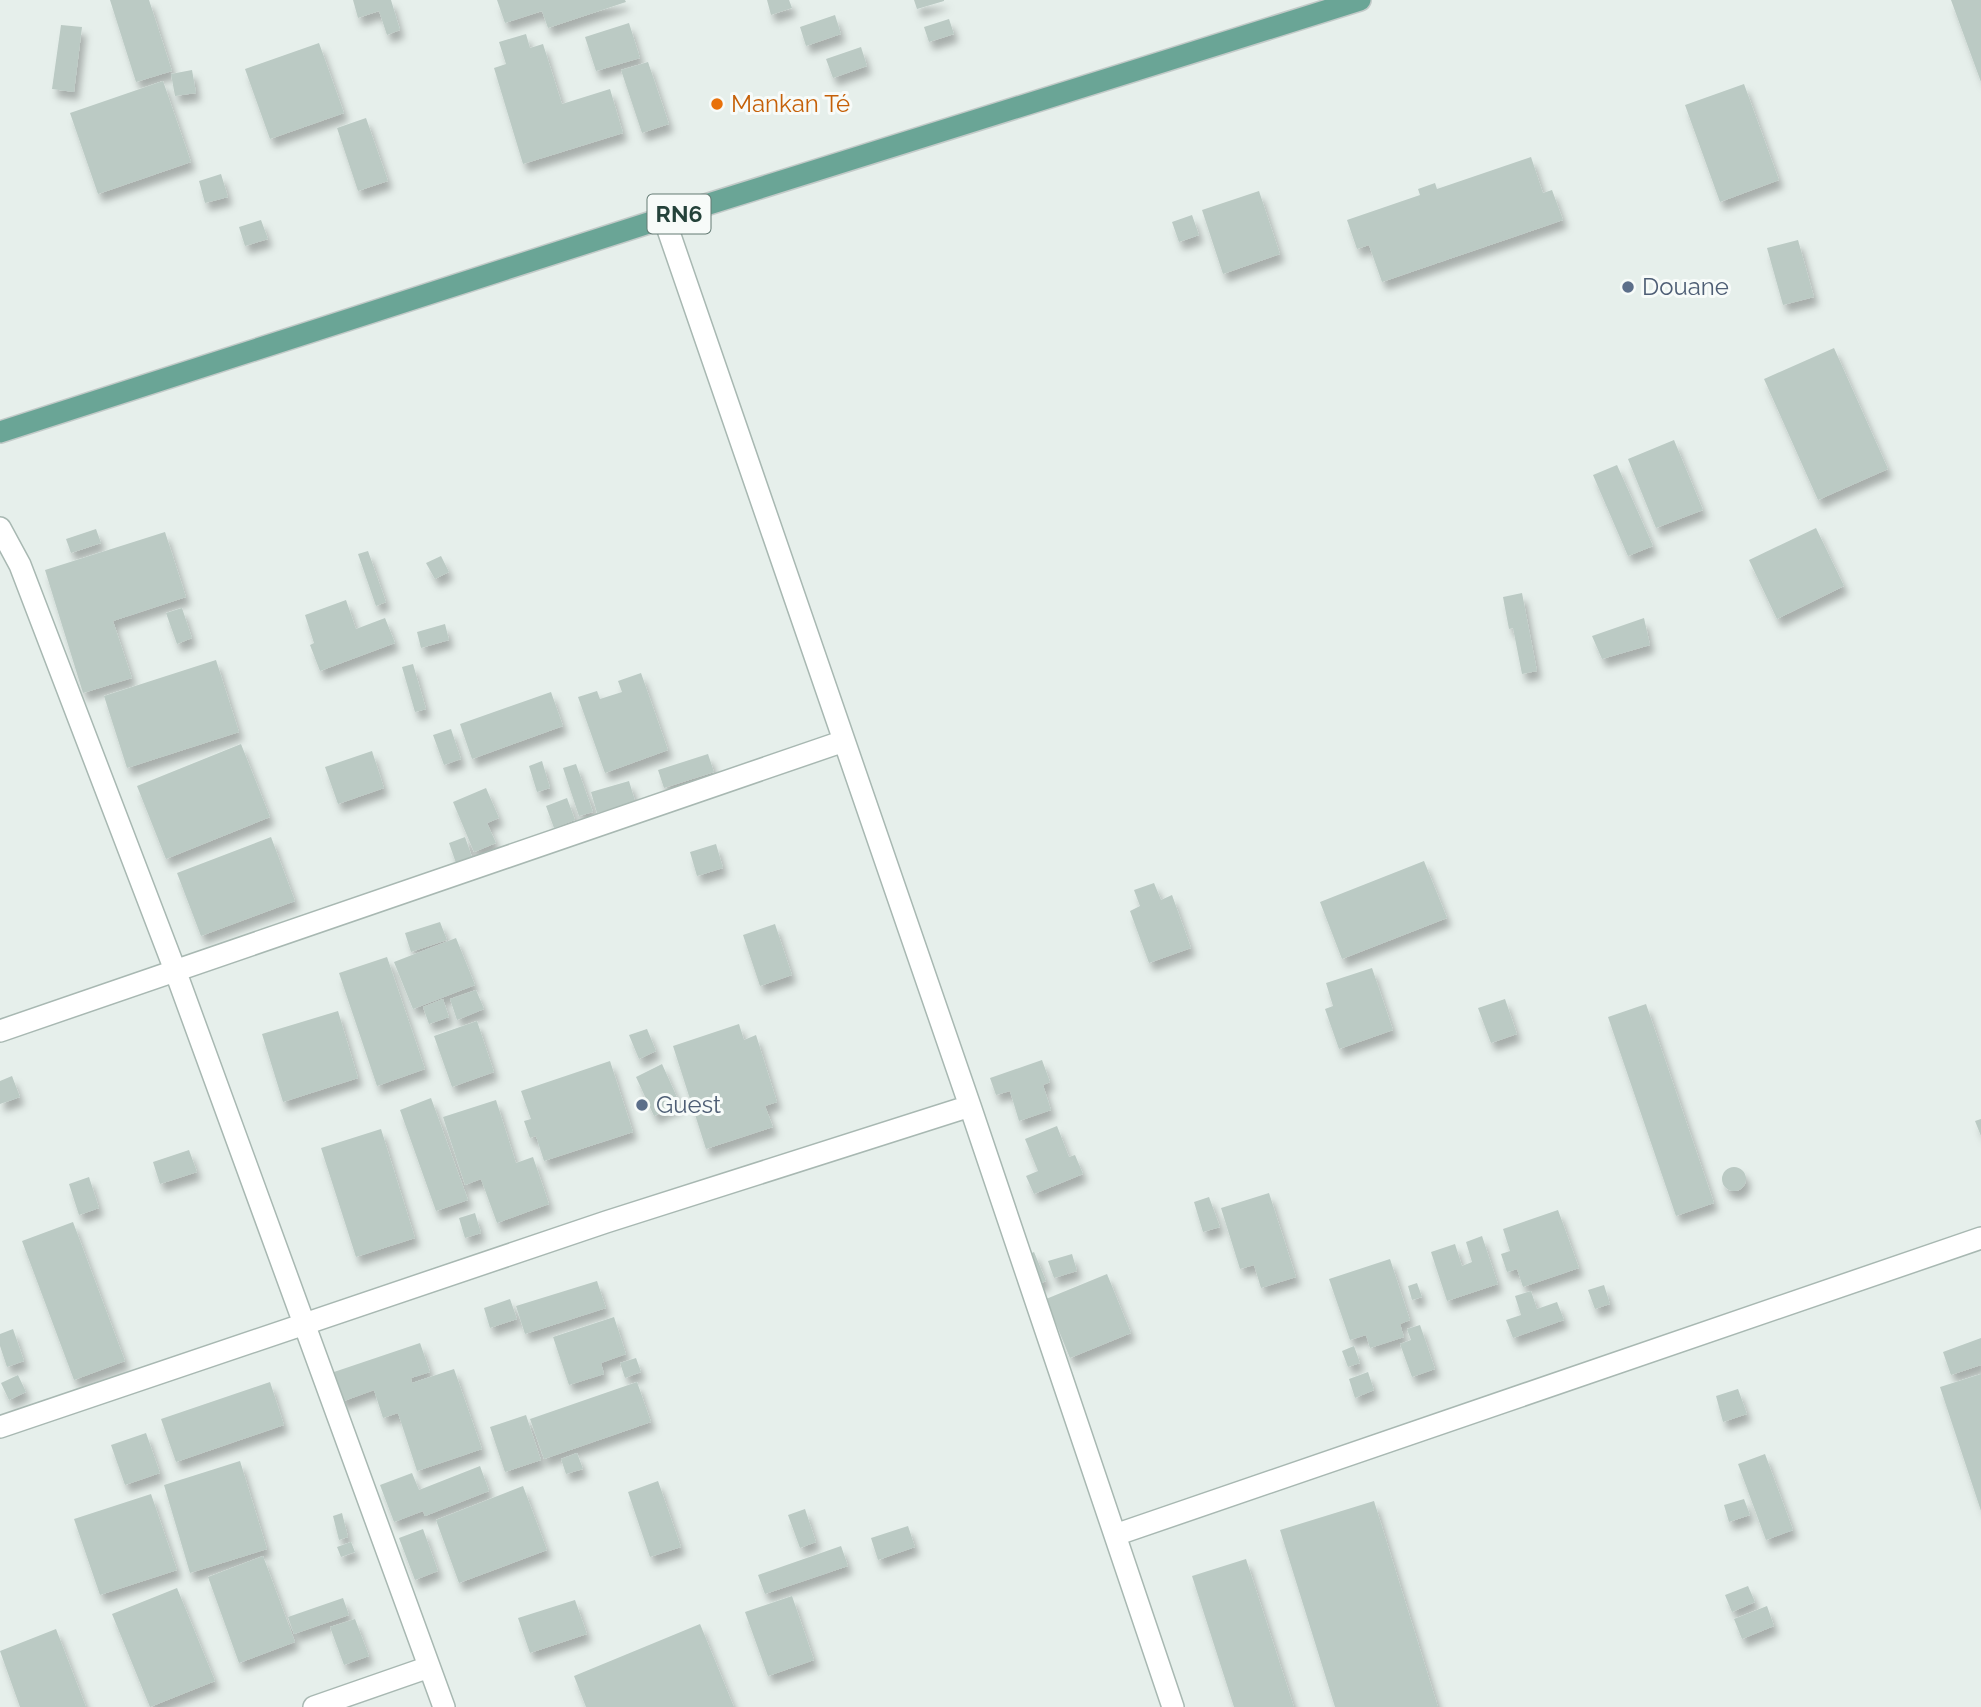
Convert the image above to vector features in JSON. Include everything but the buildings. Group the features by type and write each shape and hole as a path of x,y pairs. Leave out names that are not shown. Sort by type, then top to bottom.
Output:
{"main road":[{"name":"RN6","path":"0,432 664,218 1360,0"}],"street":[{"path":"664,218 970,1106 1173,1707"},
{"path":"0,528 20,565 175,970 444,1707"},
{"path":"0,1031 845,741"},
{"path":"0,1427 606,1222 970,1106"},
{"path":"1115,1535 1981,1238"},
{"path":"314,1707 429,1667"}],"place":[{"name":"Mankan Té","path":"717,104"},
{"name":"Douane","path":"1628,287"},
{"name":"Guest","path":"642,1105"}]}
